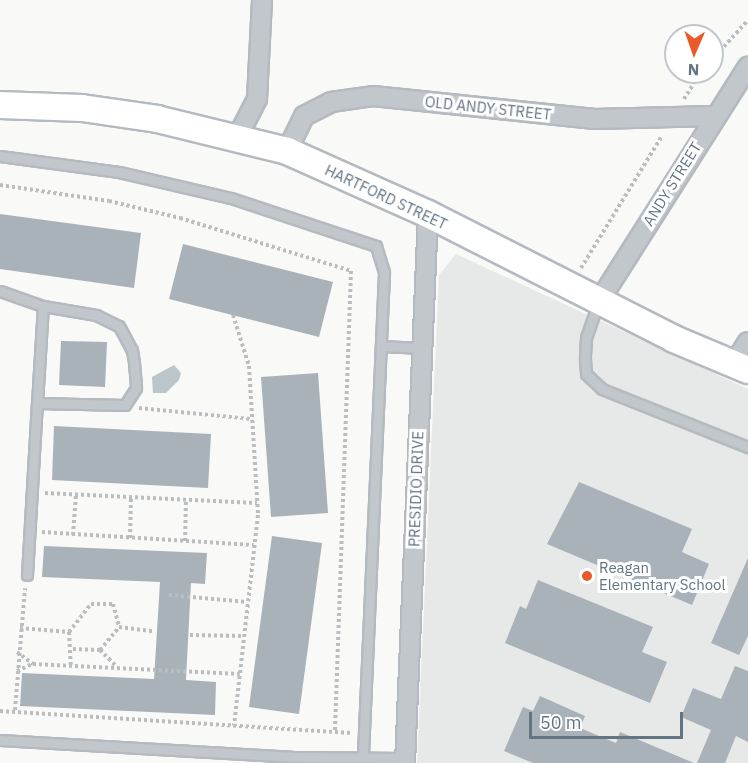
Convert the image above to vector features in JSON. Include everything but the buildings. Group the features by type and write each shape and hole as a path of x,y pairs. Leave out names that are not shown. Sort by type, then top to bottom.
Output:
{"street":[{"path":"238,136 256,99 262,0"},
{"name":"ANDY STREET","path":"598,303 714,116 748,67"},
{"name":"OLD ANDY STREET","path":"287,151 304,116 331,102 373,96 595,119 714,116"},
{"name":"HARTFORD STREET","path":"0,105 82,108 157,118 238,136 287,151 428,214 598,303 741,367"},
{"name":"PRESIDIO DRIVE","path":"405,760 428,214"},
{"path":"741,367 748,342"}],"lane":[{"path":"0,156 119,172 219,195 376,246 384,273 363,757"},
{"path":"0,291 44,306 96,315 113,321 125,333 132,350 135,388 129,401 120,406 37,403"},
{"path":"598,303 586,337 586,374 602,389 748,447"},
{"path":"27,575 44,306"},
{"path":"381,346 422,348"},
{"path":"0,740 405,760"}],"path":[{"path":"724,47 748,20"},
{"path":"578,274 694,84"},
{"path":"0,186 109,201 170,215 351,271 335,732"},
{"path":"233,315 246,350 257,503 234,726"},
{"path":"120,406 252,419"},
{"path":"32,492 257,503"},
{"path":"74,535 76,494"},
{"path":"130,497 130,538"},
{"path":"185,541 186,500"},
{"path":"30,521 44,533 254,545"},
{"path":"15,710 17,652 27,575"},
{"path":"169,595 247,602"},
{"path":"69,633 92,604 113,604 119,627"},
{"path":"119,627 153,631"},
{"path":"100,650 119,627"},
{"path":"20,628 69,633"},
{"path":"69,633 73,650 71,665"},
{"path":"190,635 244,636"},
{"path":"73,650 100,650 117,667"},
{"path":"17,652 33,664"},
{"path":"17,671 33,664 240,674"},
{"path":"0,711 15,710 364,734"}],"shaded area":[{"name":"Reagan Elementary School","path":"456,254 748,389 748,763 417,763 439,275"},
{"path":"174,365 181,373 179,380 166,393 153,393 152,377"}],"place":[{"name":"Reagan Elementary School","path":"587,576"}]}
